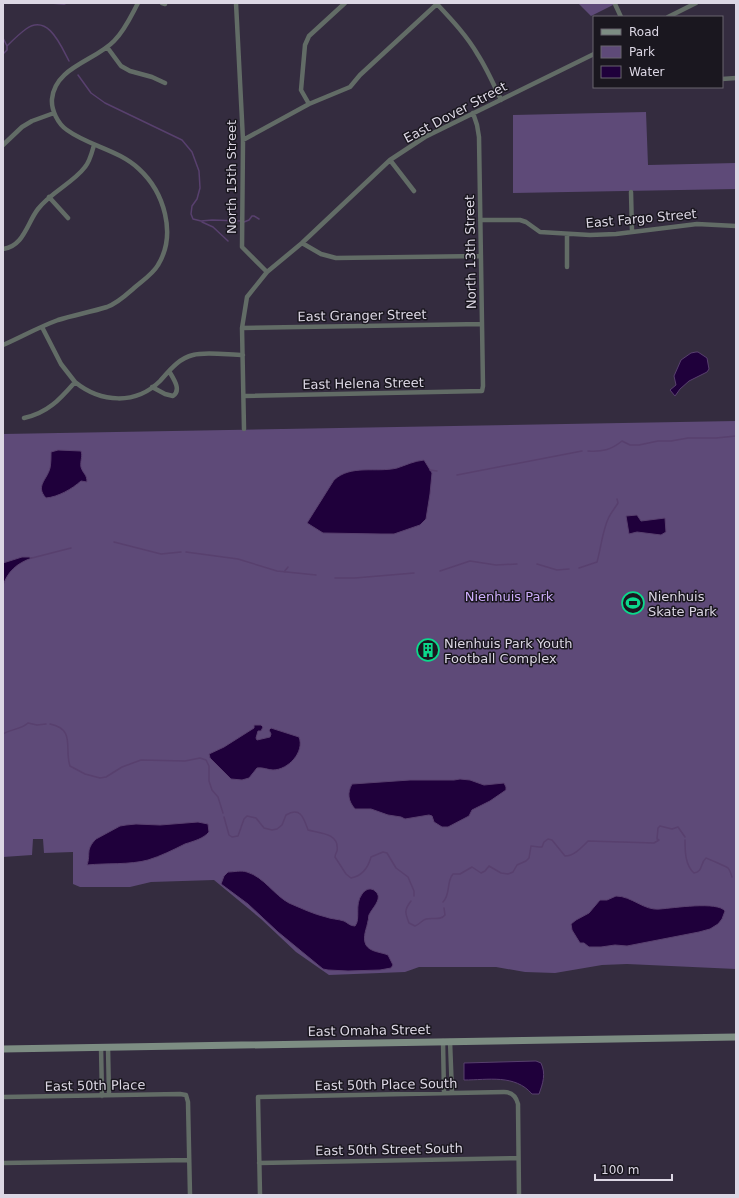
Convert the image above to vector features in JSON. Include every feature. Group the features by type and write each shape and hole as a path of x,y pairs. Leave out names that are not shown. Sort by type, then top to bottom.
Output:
{"street":[{"path":"3,346 60,320 113,305 146,278 158,266 164,252 168,237 166,223 161,201 151,182 138,168 120,156 94,145 66,130 59,123 54,113 52,99 56,85 64,74 97,55 106,48 122,32 138,3"},
{"name":"North 15th Street","path":"236,3 243,140 242,247 267,272"},
{"path":"309,104 301,90 305,45 309,36 345,3"},
{"path":"243,140 309,104 350,87 360,75 437,3 461,30 474,48 501,100"},
{"path":"670,16 696,3"},
{"path":"615,4 621,16"},
{"path":"106,48 121,66 130,71 152,77 165,83"},
{"name":"East Dover Street","path":"267,272 302,243 390,160 426,137 593,54"},
{"path":"723,79 736,78"},
{"path":"3,145 22,127 32,121 54,113"},
{"name":"North 13th Street","path":"473,113 479,132 482,391"},
{"path":"3,249 16,244 23,237 38,208 49,197 79,174 90,158 94,145"},
{"path":"390,160 414,191"},
{"path":"631,192 632,232"},
{"path":"49,197 68,218"},
{"name":"East Fargo Street","path":"480,220 520,220 526,222 540,232 604,235 697,224 736,226"},
{"path":"567,234 567,267"},
{"path":"302,243 321,254 336,258 481,256"},
{"path":"244,429 242,328 248,297 267,272"},
{"name":"East Granger Street","path":"242,328 482,324"},
{"path":"42,327 61,364 85,390 99,396 130,398 146,392 159,382 180,361 193,354 243,355"},
{"path":"152,387 165,394 175,395 177,386 169,371"},
{"path":"24,418 36,416 48,409 76,382"},
{"name":"East Helena Street","path":"244,396 482,391"},
{"name":"East Omaha Street","path":"3,1049 736,1036"},
{"path":"447,1041 452,1093"},
{"path":"444,1093 447,1041"},
{"path":"104,1047 109,1096"},
{"path":"102,1096 104,1047"},
{"name":"East 50th Place South","path":"259,1163 258,1097 444,1093 504,1092 513,1094 518,1104 518,1158"},
{"name":"East 50th Place","path":"3,1098 186,1096 188,1102 189,1160"},
{"path":"518,1158 519,1195"},
{"name":"East 50th Street South","path":"259,1163 518,1158"},
{"path":"3,1163 189,1160 190,1195"},
{"path":"259,1163 260,1195"}],"green space":[{"path":"578,3 617,3 591,16"},
{"path":"646,112 648,165 736,163 736,189 513,193 513,115"},
{"name":"Nienhuis Park","path":"736,421 736,969 627,964 602,965 555,973 525,972 496,967 419,967 405,972 329,975 296,952 261,919 214,880 151,882 130,887 80,887 73,884 73,852 44,853 43,839 33,839 32,855 3,857 3,434"}],"water":[{"path":"698,352 707,358 709,369 707,372 689,381 675,396 670,390 676,385 674,376 681,360 691,353"},
{"path":"58,450 81,451 81,467 87,482 81,481 65,492 46,498 43,494 42,486 49,472 51,452"},
{"path":"424,460 432,473 426,519 420,525 394,534 323,533 307,523 334,480 341,475 356,470 397,468 413,462"},
{"path":"637,515 641,521 665,518 666,532 661,535 637,532 629,534 626,516"},
{"path":"22,557 32,558 17,565 7,576 3,586 3,563"},
{"path":"254,725 261,725 263,727 261,731 258,731 256,738 257,740 270,737 271,734 269,730 271,728 299,737 300,748 294,759 284,767 273,770 257,768 249,778 242,780 231,779 210,758 209,754 224,747 254,728"},
{"path":"410,780 470,780 484,785 504,783 506,790 490,801 472,810 469,816 448,827 442,827 434,822 432,816 429,815 405,819 371,809 355,809 349,797 349,791 352,784"},
{"path":"198,822 208,824 209,832 207,834 198,840 185,844 158,857 134,863 87,865 89,849 96,839 120,826"},
{"path":"242,871 253,874 289,903 316,914 344,921 353,926 355,926 358,920 358,903 362,894 368,889 374,890 377,894 378,900 369,915 365,942 370,949 388,955 393,965 391,968 380,970 348,971 323,969 278,932 248,904 221,884 224,876 228,872"},
{"path":"616,896 627,898 643,906 654,909 714,906 725,911 718,924 710,929 699,932 627,946 615,945 589,947 584,943 580,943 572,930 571,924 589,913 600,900 607,900"},
{"path":"536,1061 541,1063 544,1075 539,1094 532,1094 518,1083 509,1081 492,1079 464,1080 464,1063"}],"waterway":[{"path":"50,3 67,3"},
{"path":"7,46 26,29 34,25 41,25 53,33 69,61"},
{"path":"3,38 7,46 7,50 3,54"},
{"path":"78,75 91,93 105,103 182,140 192,152 199,171 200,188 197,199 192,206 191,214 193,219 201,221 241,221"},
{"path":"244,222 249,220 252,216 259,219"},
{"path":"202,222 213,227 228,241"},
{"path":"588,451 606,450 622,441 630,445 639,445 658,441 671,441 688,438 736,436"},
{"path":"457,475 582,451"},
{"path":"430,470 437,471"},
{"path":"579,568 597,562 606,524 618,503 617,499"},
{"path":"114,542 161,554 181,552"},
{"path":"32,558 71,548"},
{"path":"186,552 238,559 277,571 316,575"},
{"path":"440,571 470,561 496,565 517,564"},
{"path":"537,564 557,570 569,569"},
{"path":"284,572 288,567"},
{"path":"335,578 355,578 414,573"},
{"path":"3,734 23,727 28,723 37,725 46,724"},
{"path":"50,724 63,730 66,735 68,740 68,760 70,766 85,774 100,778 106,777 122,767 141,760 185,761 200,758 206,760 209,766 209,781 212,790 218,797 223,813"},
{"path":"224,817 229,835 232,837 238,836 244,819 247,816 256,818 264,828 272,830 277,829 282,825 286,815 295,812 298,813 303,818 308,830 323,833 332,837 337,845 335,857 346,874 351,878 364,871 371,857 383,852 387,853 396,868 408,877 414,891 414,896"},
{"path":"443,902 447,895 453,874 460,874 472,867 481,873 489,866 501,873 508,874 513,872 517,865 529,858 531,846 542,847 544,842 548,839 552,840 565,856 568,856 575,853 588,841 654,843 659,840 657,839 658,828 660,826 672,829 678,827 685,837"},
{"path":"685,840 687,862 694,873 699,871 706,858 728,868 732,877"},
{"path":"411,901 406,909 406,914 409,923 415,926 423,920 429,918 443,917 445,915 444,908"}],"place":[{"name":"Nienhuis Skate Park","path":"633,603"},
{"name":"Nienhuis Park Youth Football Complex","path":"428,650"}]}
